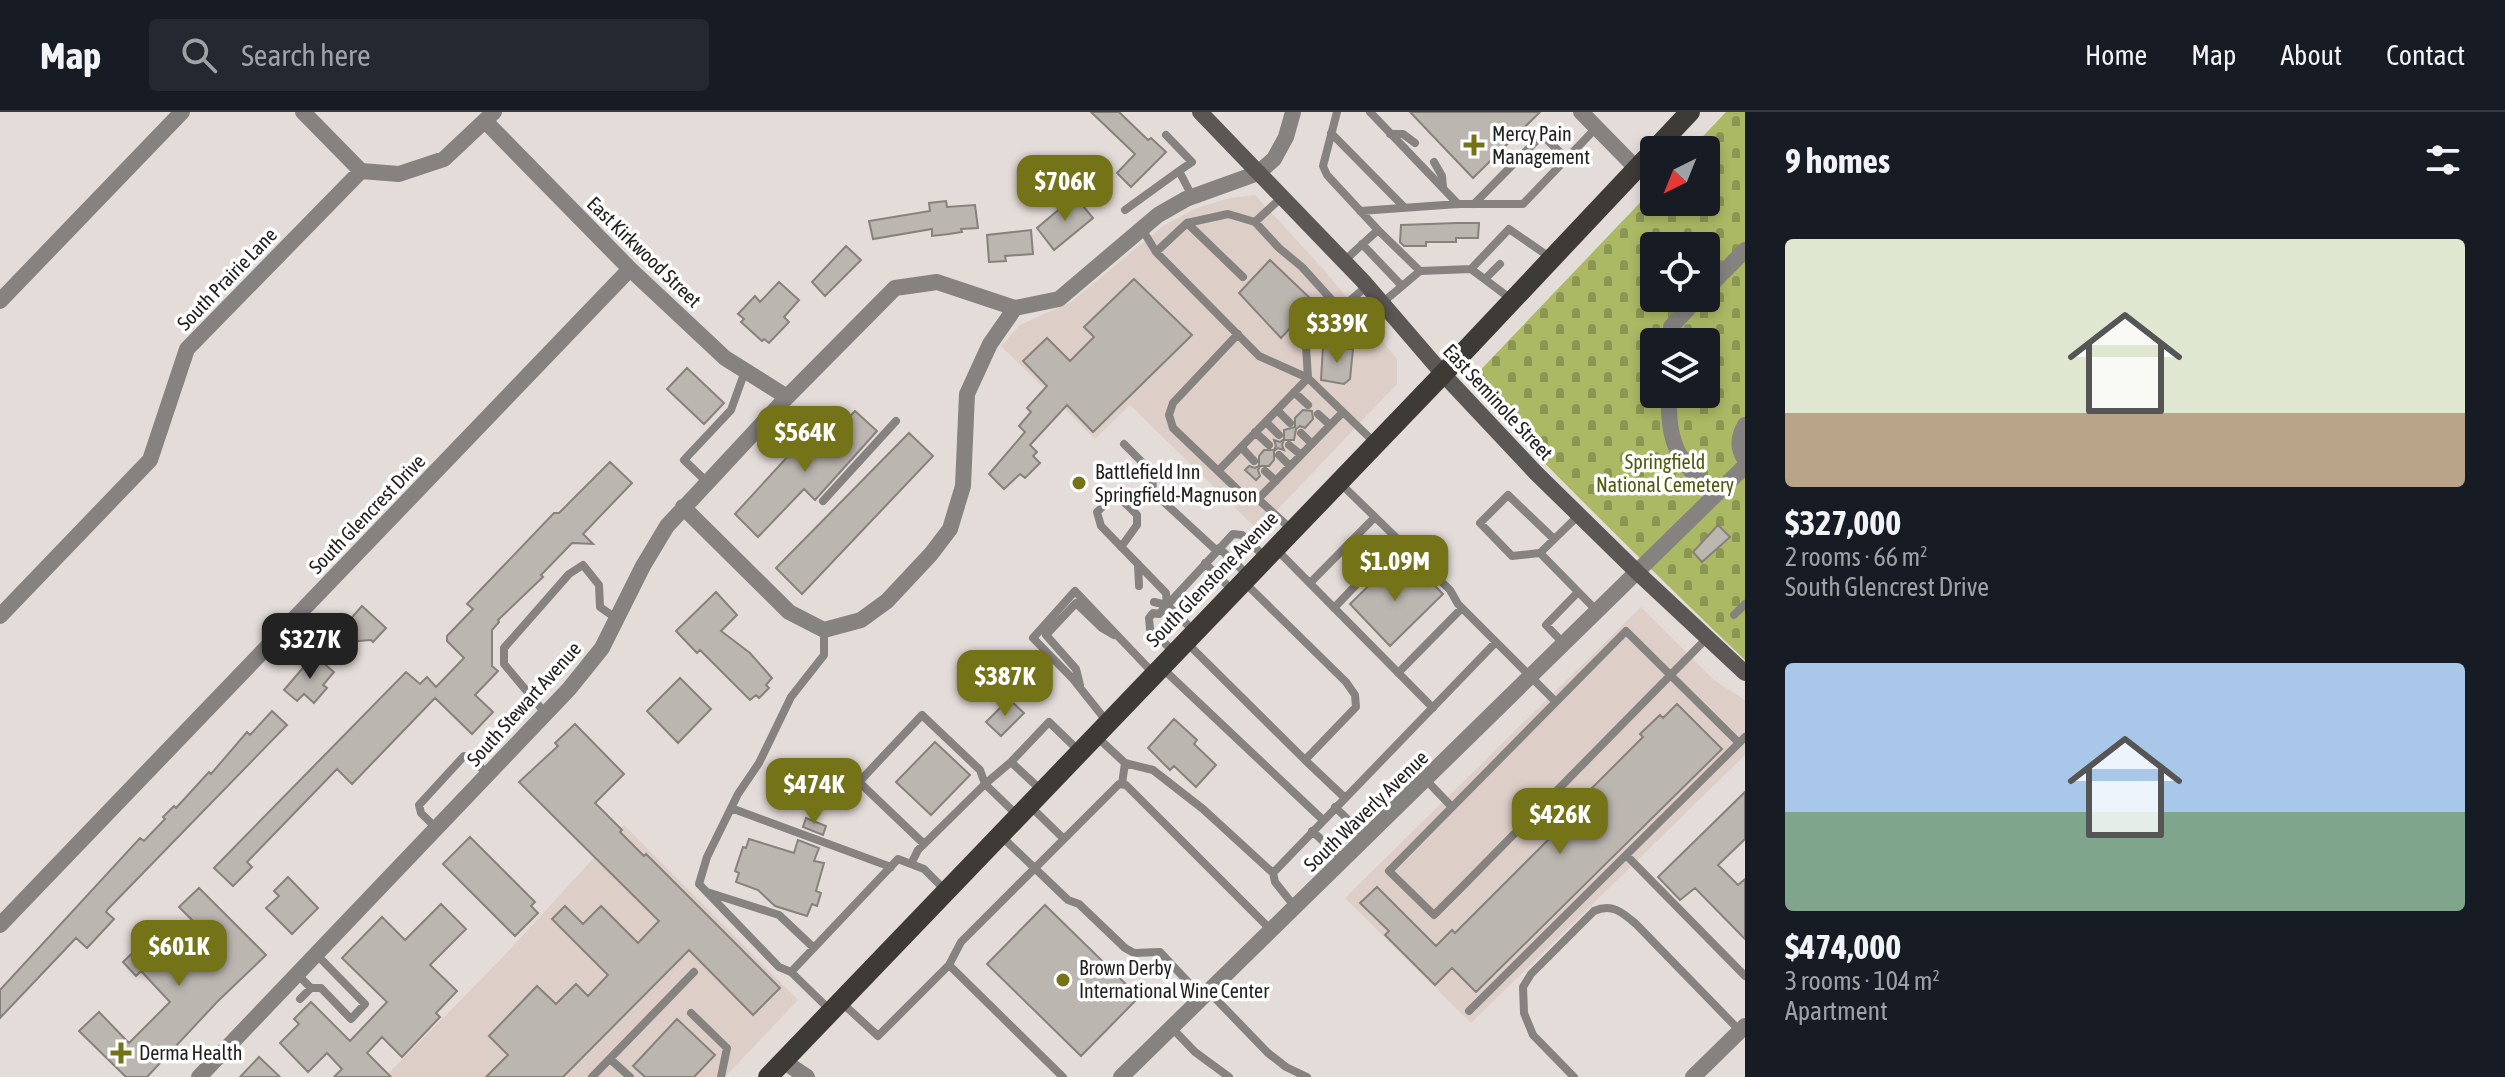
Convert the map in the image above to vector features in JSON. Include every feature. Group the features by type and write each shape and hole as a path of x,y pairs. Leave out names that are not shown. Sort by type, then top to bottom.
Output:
{"main road":[{"name":"South Glenstone Avenue","path":"768,1077 1443,374 1690,112"}],"street":[{"path":"0,301 182,112"},
{"path":"303,112 361,171 399,174 444,159 490,117"},
{"name":"East Seminole Street","path":"1200,112 1344,261 1443,374 1536,473 1745,673"},
{"path":"683,507 789,612 824,630 861,620 887,601 950,529 963,486 967,394 990,344 1015,308 1059,299 1158,215 1193,197 1258,173 1274,159 1286,137 1293,112"},
{"path":"1581,112 1636,168"},
{"name":"East Kirkwood Street","path":"490,117 630,269 725,358 787,397"},
{"name":"South Prairie Lane","path":"0,616 150,460 187,349 361,171"},
{"path":"1720,276 1745,250"},
{"name":"South Glencrest Drive","path":"0,925 630,269"},
{"name":"South Stewart Avenue","path":"199,1077 585,671 617,619 654,545 683,507 895,288 937,282 1015,308"},
{"path":"1668,408 1673,439 1686,468 1715,495"},
{"path":"1745,425 1739,446 1745,463"},
{"name":"South Waverly Avenue","path":"1121,1077 1638,573 1745,463"},
{"path":"1693,1077 1742,1029"},
{"path":"783,1061 807,1077"}],"lane":[{"path":"1337,112 1323,166 1327,175 1420,271"},
{"path":"1370,112 1458,204"},
{"path":"1360,211 1458,204 1523,204 1596,128"},
{"path":"1331,133 1404,207"},
{"path":"1390,134 1403,134 1415,143"},
{"path":"1125,210 1192,162 1166,135"},
{"path":"1474,204 1542,135 1567,159"},
{"path":"1434,162 1442,176 1443,188"},
{"path":"1179,171 1193,197"},
{"path":"1255,222 1282,197"},
{"path":"1156,252 1187,223 1228,214 1255,222 1340,309"},
{"path":"1187,223 1243,277"},
{"path":"1142,229 1156,252 1259,356 1308,378 1376,444"},
{"path":"1471,269 1509,229 1520,243 1551,258"},
{"path":"1344,261 1378,230"},
{"path":"1362,244 1402,286"},
{"path":"1485,279 1500,264"},
{"path":"1382,303 1420,271 1471,269 1512,300"},
{"path":"1218,471 1308,378 1306,346 1340,309 1367,286"},
{"path":"1238,334 1173,403 1169,415 1173,428 1241,493 1258,499 1292,530"},
{"path":"707,482 684,460 731,410 746,370"},
{"path":"1294,392 1308,405"},
{"path":"1277,410 1290,423"},
{"path":"1258,499 1343,412"},
{"path":"1318,414 1330,425"},
{"path":"823,501 896,421"},
{"path":"1266,422 1279,435"},
{"path":"1255,432 1269,445"},
{"path":"1301,433 1312,444"},
{"path":"1124,444 1152,472 1153,492 1218,550 1242,583 1346,682 1355,695 1356,707 1305,760"},
{"path":"1289,445 1301,455"},
{"path":"1241,447 1254,461"},
{"path":"1279,455 1290,466"},
{"path":"1265,471 1276,481"},
{"path":"1339,482 1450,590 1462,608 1556,702"},
{"path":"1554,539 1508,495 1480,523 1512,556 1540,553 1580,514"},
{"path":"1121,547 1137,525 1137,515 1122,499 1115,498 1097,512 1098,519 1101,526 1121,547 1166,593 1174,653"},
{"path":"1310,583 1375,517"},
{"path":"1323,820 1150,629 1149,618 1153,613 1159,614 1233,534 1237,534 1270,553 1310,583 1433,708"},
{"path":"1366,576 1400,542"},
{"path":"1540,553 1597,612"},
{"path":"1205,563 1242,583"},
{"path":"1138,564 1139,586"},
{"path":"546,714 504,664 504,648 569,574 583,565 599,585 600,607 617,619"},
{"path":"1334,608 1355,586"},
{"path":"1081,689 1033,638 1075,591 1107,622 1115,635"},
{"path":"1565,644 1546,625 1578,592"},
{"path":"1154,602 1167,605"},
{"path":"1296,907 1282,893 1273,873 1203,809 1153,770 1125,763 1081,689 1076,669 1046,635 1076,603 1102,628 1115,635 1174,653 1215,671 1344,797"},
{"path":"1734,615 1745,604"},
{"path":"1398,673 1462,608"},
{"path":"824,630 824,655 791,697 759,763 731,808 707,857 699,884 779,967 791,972 878,1036 949,965 961,942 1122,784"},
{"path":"1469,1011 1742,740 1670,676 1626,631 1389,871 1434,915 1670,676 1707,638"},
{"path":"1273,873 1496,642"},
{"path":"924,844 859,782 922,715 980,770 985,784 1030,804"},
{"path":"911,864 918,850 1049,722 1080,751"},
{"path":"436,829 421,813 419,805 464,756 471,757 488,775"},
{"path":"1011,762 1030,804 1064,839"},
{"path":"1122,784 1125,763"},
{"path":"1426,780 1452,807"},
{"path":"1122,784 1272,931"},
{"path":"1335,807 1367,838"},
{"path":"731,808 891,867"},
{"path":"1312,831 1344,860"},
{"path":"1000,835 1068,900 1079,904 1125,948 1134,953 1160,952 1268,1053 1286,1067 1307,1077"},
{"path":"1626,855 1745,976"},
{"path":"791,972 898,859 924,869 946,891"},
{"path":"706,892 779,915 814,948"},
{"path":"1574,1077 1533,1035 1524,1013 1523,987 1531,974 1594,911 1604,906 1617,909 1636,924 1742,1029"},
{"path":"297,974 311,988 321,988 351,1019 365,1004 316,954"},
{"path":"949,965 1063,1077"},
{"path":"592,1077 694,972"},
{"path":"300,999 311,988"},
{"path":"691,1013 727,1048 721,1077"},
{"path":"1172,1028 1195,1052 1229,1077"},
{"path":"610,1059 630,1077"}],"shaded area":[{"path":"1255,195 1325,271 1397,359 1397,384 1258,530 1130,405 1095,439 1001,346 1020,325 1071,302 1163,226 1197,208 1230,198"},
{"path":"1641,607 1714,680 1745,700 1745,755 1471,1023 1345,898"},
{"path":"624,825 798,1000 725,1077 385,1077 503,957"}],"green space":[{"name":"Springfield National Cemetery","path":"1726,112 1745,112 1745,660 1539,458 1472,389 1470,381 1640,203 1640,216 1720,216 1720,136 1703,136"}],"building":[{"path":"1091,112 1119,112 1148,140 1151,138 1166,152 1131,187 1117,173 1135,154"},
{"name":"Mercy Pain Management","path":"1410,112 1540,112 1473,178"},
{"path":"1075,196 1093,218 1054,250 1037,228"},
{"path":"946,201 947,207 975,205 978,228 932,236 932,229 873,239 869,221 930,211 929,203"},
{"path":"1479,223 1478,238 1426,242 1426,246 1404,246 1400,242 1401,225"},
{"path":"1031,230 1033,254 1005,256 1006,261 989,262 987,235"},
{"path":"846,246 861,260 825,296 812,282"},
{"path":"1270,260 1314,302 1281,338 1239,293"},
{"path":"1134,279 1192,335 1093,432 1067,405 1030,445 1037,452 1033,456 1040,463 1025,478 1020,474 1004,489 989,474 1025,432 1019,426 1031,412 1027,408 1047,386 1023,361 1047,338 1070,361 1094,337 1084,327"},
{"path":"779,282 799,300 784,317 789,322 769,343 764,339 762,341 741,322 744,319 738,314 755,296 760,302"},
{"path":"1323,346 1353,349 1350,379 1344,384 1321,380"},
{"path":"687,368 724,403 704,424 667,389"},
{"path":"1303,410 1312,411 1313,419 1305,428 1300,426 1296,429 1294,440 1284,440 1284,450 1278,448 1274,451 1274,460 1269,466 1260,466 1260,476 1256,480 1245,470 1249,466 1259,466 1259,456 1264,450 1274,450 1274,440 1280,442 1284,439 1284,430 1295,427 1295,418"},
{"path":"855,411 877,431 815,500 804,489 758,537 735,514 801,442 805,446 823,446"},
{"path":"909,433 933,456 802,594 776,568"},
{"path":"610,462 632,483 583,534 593,544 572,543 492,630 492,666 498,671 475,695 493,712 472,734 435,698 352,784 337,769 247,862 252,867 233,886 214,868 406,672 420,684 427,677 436,687 464,658 447,641 447,636 473,609 467,604 554,513 559,513"},
{"path":"1718,525 1730,537 1702,562 1693,552"},
{"path":"1392,563 1415,585 1424,575 1443,594 1390,646 1350,604"},
{"path":"716,592 737,615 721,631 750,653 772,678 766,685 769,688 759,698 756,695 750,700 700,650 697,653 676,631"},
{"path":"362,606 386,628 373,642 358,641 346,654 331,641"},
{"path":"314,655 334,672 323,685 327,688 314,703 304,694 297,701 284,690"},
{"path":"680,678 711,709 678,743 647,711"},
{"path":"1009,699 1024,713 1001,736 986,722"},
{"path":"1677,704 1722,749 1476,992 1452,968 1435,985 1385,935 1389,931 1360,903 1377,887 1436,946 1452,930 1455,933 1580,808 1576,804 1643,737 1640,734"},
{"path":"272,711 287,725 108,909 106,912 114,919 87,948 76,938 0,1018 0,990 140,838 144,841 165,819 163,817 174,806 176,808 209,772 211,774 247,732 250,735"},
{"path":"1174,719 1197,740 1194,744 1216,765 1196,787 1174,766 1170,770 1148,748"},
{"path":"575,724 624,774 595,803 644,856 646,854 780,988 753,1015 689,950 563,1077 486,1077 508,1055 489,1036 537,986 556,1004 576,984 588,996 608,975 552,919 565,906 583,924 601,906 638,943 659,921 519,782 558,746 555,743"},
{"path":"935,742 970,775 931,815 896,782"},
{"path":"1745,792 1745,839 1718,865 1738,885 1745,879 1745,939 1695,888 1680,900 1658,877"},
{"path":"806,818 826,826 823,835 803,827"},
{"path":"470,837 535,902 531,906 538,913 515,936 443,864"},
{"path":"749,839 794,853 798,840 819,848 814,861 824,863 816,891 821,893 817,906 812,904 807,916 775,906 758,890 736,882 739,873 735,871"},
{"path":"288,877 318,908 292,934 266,908 279,896 274,891"},
{"path":"199,888 266,955 147,1077 126,1077 79,1031 99,1012 129,1043 170,1002 141,971 136,976 123,962 151,935 179,964 208,936 179,907"},
{"path":"441,904 466,929 430,965 457,991 436,1013 440,1017 402,1057 382,1037 367,1053 391,1077 334,1077 342,1069 327,1053 308,1072 280,1043 299,1024 294,1019 311,1002 350,1041 387,1002 342,958 382,917 405,940"},
{"name":"Brown Derby International Wine Center","path":"1045,905 1139,997 1081,1056 987,964"},
{"path":"677,1019 715,1055 694,1077 645,1077 633,1066"},
{"path":"259,1057 280,1077 240,1077"}],"place":[{"name":"Mercy Pain Management","path":"1474,145"},
{"name":"Battlefield Inn Springfield-Magnuson","path":"1079,483"},
{"name":"Brown Derby International Wine Center","path":"1063,980"},
{"name":"Derma Health","path":"121,1053"}]}
